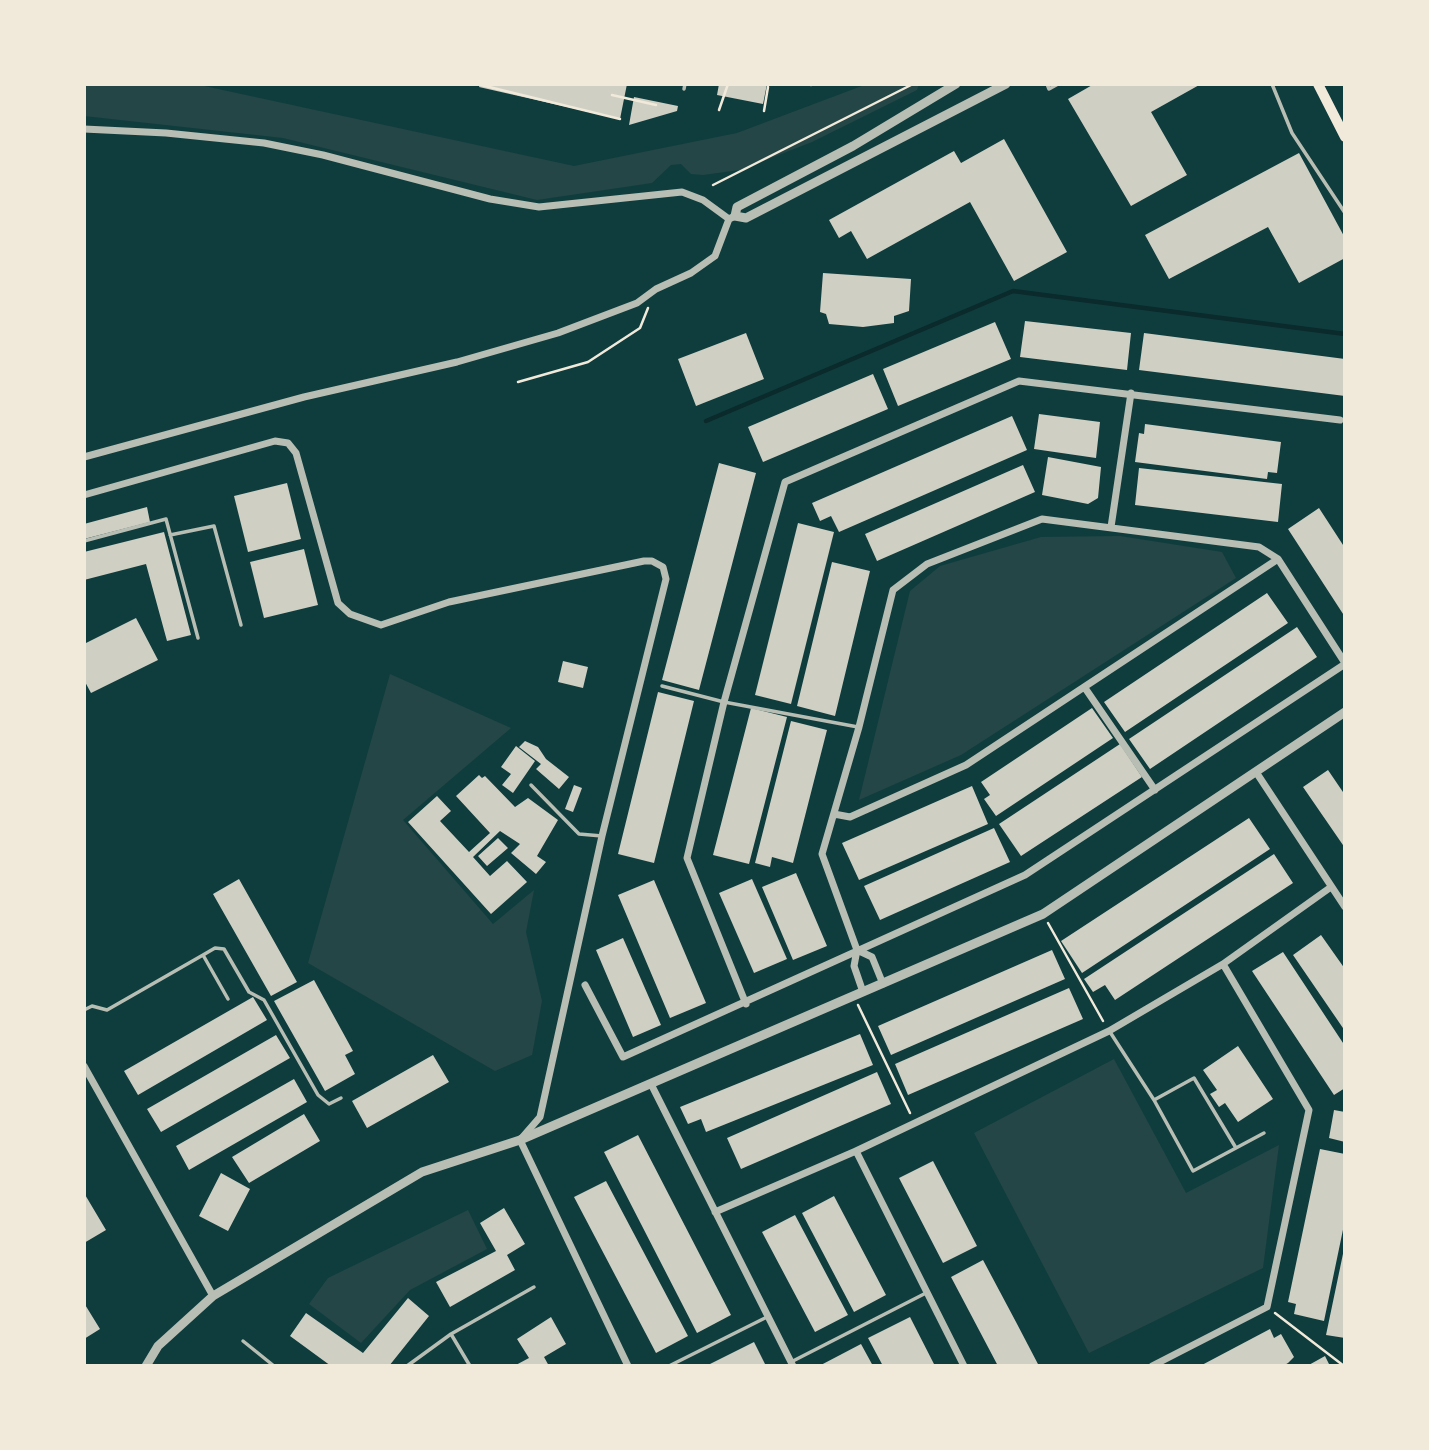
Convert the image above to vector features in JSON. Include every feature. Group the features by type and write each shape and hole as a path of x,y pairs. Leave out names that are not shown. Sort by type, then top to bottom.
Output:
{"main road":[{"path":"1318,84 1345,138"}],"street":[{"path":"84,457 304,397 457,362 558,333 638,303 656,289 691,273 715,256 737,207 853,145 956,84"},
{"path":"84,130 166,133 264,143 490,199 539,207 682,192 704,200 732,218 746,218 1006,84"},
{"path":"746,1004 687,858 724,702 785,482 1019,381 1340,420"},
{"path":"1111,527 1131,393"},
{"path":"84,495 275,441 288,443 296,453 338,603 350,614 381,625 449,602 644,561 663,567 666,579 603,836 540,1117 520,1140"},
{"path":"585,985 624,1057 746,1004 857,950 1025,876 1345,664 1278,559 1259,547 1042,519 927,564 893,590 859,727 822,854 857,950 854,965 863,992"},
{"path":"834,814 850,817 966,765 1278,559"},
{"path":"1085,688 1156,790"},
{"path":"146,1366 158,1346 213,1296 422,1172 520,1140 1043,914 1345,712"},
{"path":"1256,772 1345,908"},
{"path":"715,1212 856,1151 1109,1031 1223,964 1331,887"},
{"path":"857,950 872,957 883,984"},
{"path":"1152,1366 1267,1307 1309,1110 1223,964"},
{"path":"84,1066 213,1296"},
{"path":"651,1084 792,1364"},
{"path":"520,1140 628,1366"},
{"path":"856,1151 964,1366"}],"lane":[{"path":"1046,84 1049,89 1058,84"},
{"path":"1272,84 1292,133 1345,213"},
{"path":"84,541 166,519 198,638"},
{"path":"170,535 214,526 241,625"},
{"path":"662,686 724,702 859,727"},
{"path":"531,785 579,834 603,836"},
{"path":"84,1010 92,1006 107,1010 215,948 224,949 249,992 264,1000 318,1095 329,1104 341,1098"},
{"path":"203,955 228,999"},
{"path":"1109,1031 1154,1100 1193,1171 1265,1133"},
{"path":"1154,1100 1194,1078 1236,1148"},
{"path":"407,1366 451,1334 534,1287"},
{"path":"792,1364 926,1293"},
{"path":"669,1366 768,1317"},
{"path":"451,1334 470,1366"},
{"path":"243,1340 274,1366"}],"path":[{"path":"477,84 620,119"},
{"path":"719,110 728,84"},
{"path":"713,185 914,84"},
{"path":"764,111 768,87"},
{"path":"612,95 656,105"},
{"path":"518,382 588,362 640,328 656,289"},
{"path":"1043,914 1109,1031"},
{"path":"853,996 915,1123"},
{"path":"1267,1307 1344,1366"}],"shaded area":[{"path":"84,84 195,84 574,166 737,133 867,84 919,84 917,90 812,142 740,170 703,175 691,174 681,164 671,165 652,183 537,200 283,138 84,116"},
{"path":"1120,536 1222,552 1236,578 961,755 859,800 910,591 940,566 1041,537"},
{"path":"390,674 511,728 403,820 493,924 534,890 526,932 542,1001 532,1055 495,1071 308,963"},
{"path":"1114,1059 1186,1193 1279,1145 1263,1268 1089,1353 974,1133"},
{"path":"468,1210 487,1249 410,1290 361,1343 309,1304 328,1278"}],"building":[{"path":"480,84 627,84 620,119 479,87"},
{"path":"719,84 767,84 763,104 717,95"},
{"path":"1094,84 1201,84 1151,112 1187,175 1131,206 1068,99"},
{"path":"634,97 678,106 677,111 629,125"},
{"path":"1004,139 1067,252 1014,281 970,202 867,259 851,231 839,238 829,220 954,151 961,163"},
{"path":"1299,153 1345,238 1345,258 1299,283 1268,227 1169,279 1145,235"},
{"path":"823,273 911,279 909,311 894,316 894,323 863,327 829,324 826,314 820,312"},
{"path":"1025,321 1131,333 1127,370 1020,357"},
{"path":"995,322 1011,359 898,406 883,369"},
{"path":"746,333 764,379 696,406 678,359"},
{"path":"1144,333 1345,359 1345,396 1139,370"},
{"path":"873,374 888,409 763,462 748,427"},
{"path":"1039,414 1100,422 1096,458 1034,449"},
{"path":"1012,416 1027,450 839,532 831,516 820,521 812,503"},
{"path":"1145,424 1281,442 1277,473 1268,472 1267,479 1135,462 1139,433 1144,434"},
{"path":"1048,457 1101,467 1098,498 1088,504 1042,495"},
{"path":"719,463 756,473 699,690 662,680"},
{"path":"1023,465 1035,492 877,561 865,534"},
{"path":"1139,468 1282,484 1278,522 1135,505"},
{"path":"287,483 301,539 248,552 234,496"},
{"path":"147,507 150,522 84,539 84,524"},
{"path":"1319,508 1345,548 1345,617 1288,529"},
{"path":"798,523 834,532 791,704 755,695"},
{"path":"164,532 191,635 167,641 146,564 84,580 84,552"},
{"path":"304,549 318,605 264,618 250,562"},
{"path":"832,562 870,571 835,716 797,706"},
{"path":"1267,593 1288,623 1125,732 1104,702"},
{"path":"136,618 158,660 91,693 84,680 84,644"},
{"path":"1297,627 1317,657 1150,769 1129,739"},
{"path":"563,661 588,667 583,688 558,682"},
{"path":"658,692 694,701 654,863 618,854"},
{"path":"751,708 787,717 749,864 713,855"},
{"path":"1092,708 1113,738 996,816 984,799 990,795 981,782"},
{"path":"791,721 827,730 793,863 772,857 770,867 755,863"},
{"path":"525,741 538,747 546,759 569,777 559,789 536,769 541,764 519,747"},
{"path":"1120,744 1142,777 1021,856 999,824"},
{"path":"516,746 535,761 513,793 502,785 511,774 501,767"},
{"path":"1328,770 1345,795 1345,848 1303,787"},
{"path":"479,775 482,778 485,776 515,807 528,798 558,820 537,856 546,862 536,874 511,853 520,844 500,831 473,857 490,876 507,861 527,882 491,914 408,822 437,796 451,811 440,821 469,852 490,833 456,796"},
{"path":"574,785 582,788 573,812 565,809"},
{"path":"972,786 988,824 859,880 842,843"},
{"path":"1249,818 1270,849 1082,973 1061,941"},
{"path":"994,828 1010,862 880,920 864,886"},
{"path":"498,838 508,848 487,866 478,856"},
{"path":"1274,854 1293,883 1115,1000 1105,985 1093,992 1084,979"},
{"path":"796,873 827,946 793,960 762,887"},
{"path":"239,879 297,982 271,996 213,894"},
{"path":"752,879 787,959 754,973 719,893"},
{"path":"654,880 706,1003 670,1018 618,895"},
{"path":"1321,935 1345,969 1345,1031 1293,955"},
{"path":"623,938 661,1025 633,1037 596,950"},
{"path":"1052,950 1065,979 891,1055 878,1026"},
{"path":"1283,952 1345,1046 1345,1088 1334,1095 1252,971"},
{"path":"314,980 353,1051 345,1055 355,1074 325,1091 274,1001"},
{"path":"1069,988 1083,1019 908,1095 895,1064"},
{"path":"253,997 267,1020 138,1095 124,1071"},
{"path":"860,1034 873,1065 706,1132 701,1119 688,1124 680,1107"},
{"path":"276,1035 290,1058 161,1132 147,1109"},
{"path":"1238,1046 1273,1099 1238,1122 1225,1103 1219,1107 1210,1094 1217,1090 1203,1070"},
{"path":"433,1055 449,1082 367,1128 352,1101"},
{"path":"877,1072 891,1104 741,1169 727,1138"},
{"path":"294,1079 307,1102 189,1170 176,1146"},
{"path":"1334,1110 1345,1112 1345,1142 1329,1138"},
{"path":"304,1114 320,1141 249,1183 232,1157"},
{"path":"638,1135 731,1315 697,1333 604,1152"},
{"path":"1320,1149 1345,1154 1345,1220 1324,1321 1294,1314 1296,1304 1288,1302"},
{"path":"933,1161 977,1246 943,1263 899,1178"},
{"path":"221,1173 250,1189 228,1231 199,1216"},
{"path":"606,1181 688,1336 656,1353 574,1197"},
{"path":"84,1193 106,1230 84,1243"},
{"path":"834,1196 886,1295 854,1312 802,1213"},
{"path":"504,1208 525,1244 507,1255 515,1270 450,1307 436,1282 496,1251 480,1223"},
{"path":"795,1215 848,1315 815,1332 762,1232"},
{"path":"1345,1249 1345,1338 1326,1335"},
{"path":"983,1260 1039,1366 998,1366 951,1277"},
{"path":"408,1298 429,1316 389,1366 331,1366 290,1336 306,1313 363,1353"},
{"path":"84,1303 100,1329 84,1339"},
{"path":"551,1317 566,1344 544,1357 549,1366 514,1366 529,1358 517,1339"},
{"path":"910,1317 935,1366 883,1366 868,1338"},
{"path":"1270,1329 1274,1338 1281,1334 1294,1357 1283,1366 1200,1366"},
{"path":"754,1342 766,1366 710,1364"},
{"path":"861,1344 873,1366 819,1366"},
{"path":"1325,1356 1330,1366 1307,1366"}],"waterway":[{"path":"706,421 1013,291 1345,334"}]}
